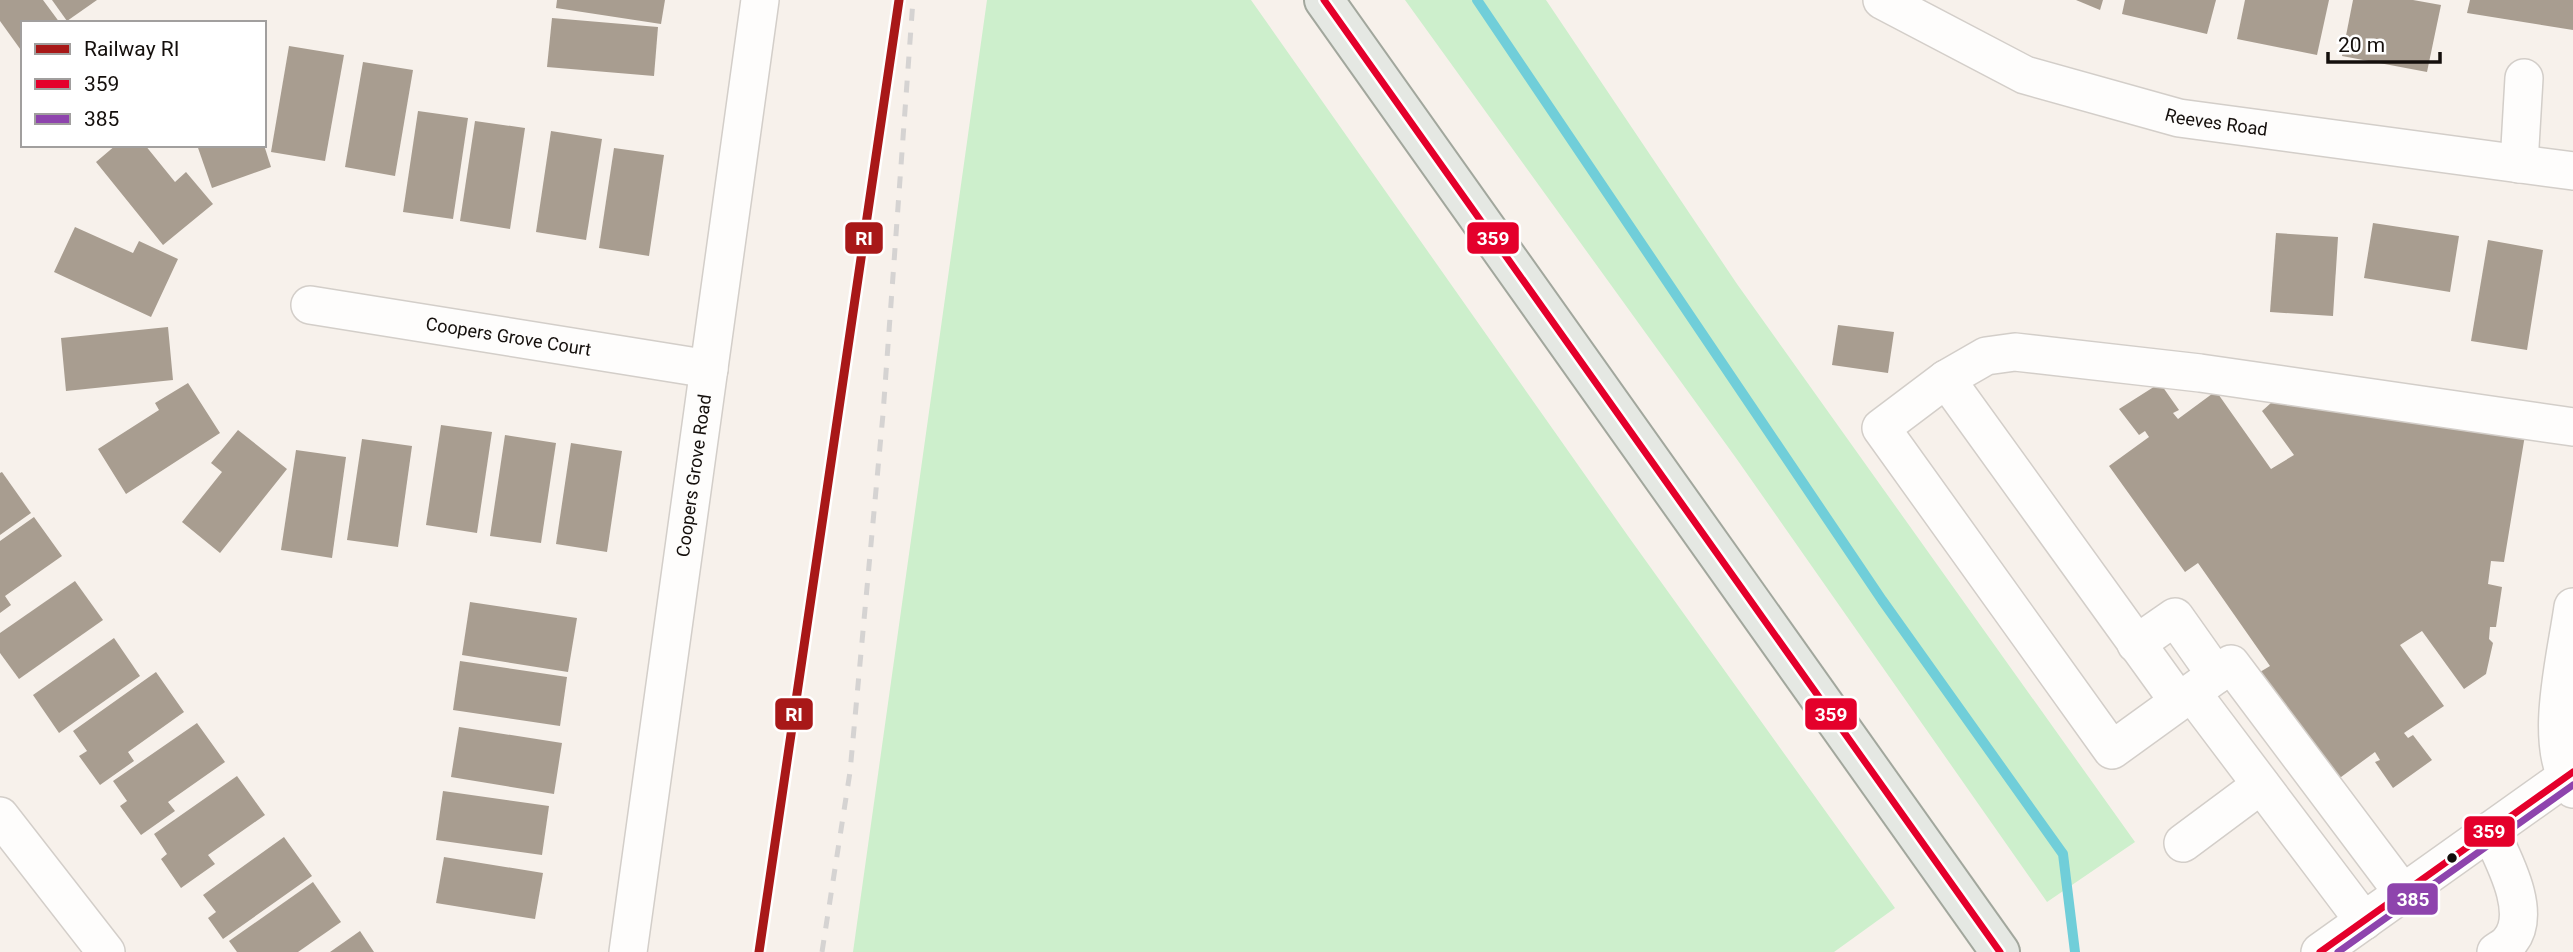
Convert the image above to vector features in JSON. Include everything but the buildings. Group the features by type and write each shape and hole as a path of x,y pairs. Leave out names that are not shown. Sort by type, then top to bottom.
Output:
{"main road":[{"path":"1324,0 2000,952"}],"street":[{"name":"Coopers Grove Road","path":"628,952 760,0"},
{"name":"Reeves Road","path":"1882,0 2025,75 2179,118 2573,171"},
{"path":"2519,164 2524,78"},
{"name":"Coopers Grove Court","path":"310,305 709,369"},
{"path":"2204,684 2112,750 1881,428 1947,379 1986,356 2015,352 2200,373 2573,427"},
{"path":"1947,379 2136,644 2204,684 2403,894"},
{"path":"2320,952 2490,831 2570,780 2556,726 2573,607"},
{"path":"2204,684 2261,785 2364,921"},
{"path":"2183,844 2261,785"},
{"path":"0,816 106,952"},
{"path":"2490,831 2508,868 2521,911 2511,940 2496,952"}],"green space":[{"path":"987,0 1251,0 1628,536 1895,908 1834,952 853,952"},
{"path":"1405,0 1546,0 1737,284 2135,842 2047,902 1736,458"}],"waterway":[{"path":"1477,0 1882,600 2063,854 2075,952"}],"railway":[{"path":"822,952 850,772 883,414 913,0"}],"rail line":[{"name":"RI","path":"759,952 899,0"}],"transit line":[{"name":"359","path":"1324,0 2000,952"},
{"name":"359","path":"2320,952 2573,772"},
{"name":"385","path":"2338,952 2573,785"}]}
